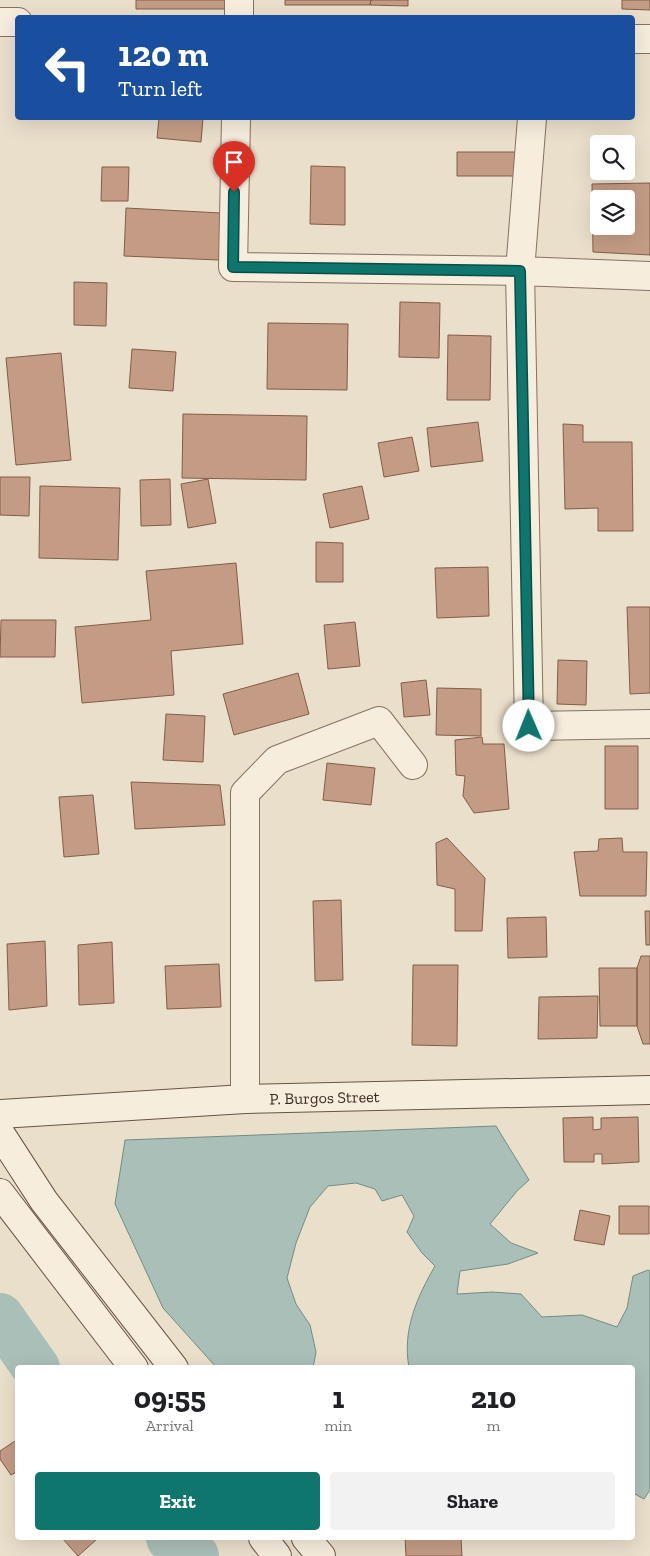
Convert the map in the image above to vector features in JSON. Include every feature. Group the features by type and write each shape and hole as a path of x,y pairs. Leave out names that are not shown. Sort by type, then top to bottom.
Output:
{"street":[{"path":"239,0 239,15"},
{"path":"0,22 15,22"},
{"path":"635,39 650,39"},
{"path":"236,120 233,267 520,271 650,276"},
{"path":"532,120 520,271 529,726 650,724"},
{"path":"245,1099 245,793 277,760 379,721 413,765"},
{"name":"P. Burgos Street","path":"0,1114 245,1099 650,1090"},
{"path":"0,1133 44,1201 172,1365"},
{"path":"0,1193 132,1365"},
{"path":"265,1540 277,1556"},
{"path":"308,1540 321,1556"}],"water":[{"path":"496,1126 529,1180 517,1191 490,1224 511,1243 538,1253 508,1264 460,1271 457,1294 492,1292 521,1294 542,1317 582,1315 617,1327 627,1308 633,1276 648,1270 650,1271 650,1490 644,1499 635,1494 635,1365 409,1365 407,1354 409,1327 422,1290 435,1266 422,1253 407,1232 414,1216 402,1195 382,1201 375,1189 356,1183 328,1186 310,1207 296,1243 287,1278 296,1304 310,1325 316,1352 314,1365 214,1365 163,1308 115,1204 125,1140"}],"building":[{"path":"136,0 227,0 227,9 136,9"},
{"path":"285,0 371,0 370,5 285,5"},
{"path":"371,0 408,0 408,6 370,5"},
{"path":"622,0 650,0 650,10 622,9"},
{"path":"159,120 203,120 201,142 157,138"},
{"path":"457,152 516,152 515,176 457,176"},
{"path":"311,166 345,167 345,225 310,224"},
{"path":"102,167 129,167 128,201 101,201"},
{"path":"650,183 650,255 593,252 593,235 635,235 635,190 592,190 592,184"},
{"path":"126,208 221,213 219,260 124,256"},
{"path":"74,282 107,283 106,326 74,325"},
{"path":"400,302 440,303 439,358 399,357"},
{"path":"268,323 348,324 347,390 267,389"},
{"path":"448,335 491,336 490,400 447,400"},
{"path":"132,349 176,352 173,391 129,388"},
{"path":"61,353 71,460 16,465 6,358"},
{"path":"183,414 307,416 306,480 182,478"},
{"path":"478,422 483,461 431,467 427,428"},
{"path":"563,424 583,425 583,442 632,442 633,531 598,531 598,508 565,509"},
{"path":"412,437 419,471 384,477 378,443"},
{"path":"0,477 30,477 29,516 0,515"},
{"path":"170,479 171,525 141,526 140,480"},
{"path":"208,479 216,523 188,528 181,484"},
{"path":"40,486 120,488 118,560 39,558"},
{"path":"362,486 369,519 330,528 323,494"},
{"path":"316,542 343,543 343,582 316,582"},
{"path":"236,563 243,644 171,651 174,695 82,703 75,627 151,620 146,571"},
{"path":"488,567 489,616 437,618 435,568"},
{"path":"627,607 650,607 650,693 630,694"},
{"path":"1,620 56,620 55,657 0,657"},
{"path":"355,622 360,666 328,669 324,625"},
{"path":"558,660 587,661 586,705 557,704"},
{"path":"298,673 309,714 234,735 223,694"},
{"path":"426,680 430,715 404,717 401,683"},
{"path":"437,688 481,689 481,736 436,735"},
{"path":"166,714 205,716 203,762 163,760"},
{"path":"482,737 483,744 504,744 509,809 474,813 463,796 465,776 456,775 455,740"},
{"path":"605,746 638,746 638,809 605,809"},
{"path":"327,763 375,768 371,805 323,800"},
{"path":"131,782 220,785 225,825 135,829"},
{"path":"93,795 99,854 64,857 59,797"},
{"path":"447,838 485,878 482,931 455,931 455,889 437,885 436,843"},
{"path":"622,838 623,852 647,852 646,896 580,896 574,852 598,851 599,839"},
{"path":"341,900 343,980 315,981 313,901"},
{"path":"645,911 650,911 650,945 646,945"},
{"path":"546,917 547,957 508,958 507,918"},
{"path":"45,941 47,1006 9,1010 7,944"},
{"path":"112,942 114,1003 79,1005 78,945"},
{"path":"641,956 650,956 650,1044 643,1044 637,1026 637,968"},
{"path":"219,964 221,1007 167,1009 165,966"},
{"path":"413,965 458,965 457,1046 412,1045"},
{"path":"599,968 637,968 637,1026 600,1026"},
{"path":"598,996 597,1038 538,1039 539,997"},
{"path":"593,1117 593,1130 601,1129 601,1118 638,1117 639,1162 602,1164 602,1154 594,1154 594,1162 564,1162 563,1118"},
{"path":"619,1206 649,1206 649,1234 619,1234"},
{"path":"580,1210 610,1216 604,1245 574,1240"},
{"path":"15,1441 15,1473 11,1475 0,1459 0,1451"},
{"path":"64,1540 96,1540 78,1556"},
{"path":"405,1540 461,1540 462,1556 406,1556"}],"waterway":[{"path":"0,1317 34,1365"},
{"path":"173,1540 195,1556"}],"route":[{"path":"234,192 233,267 520,271 529,726"}]}
